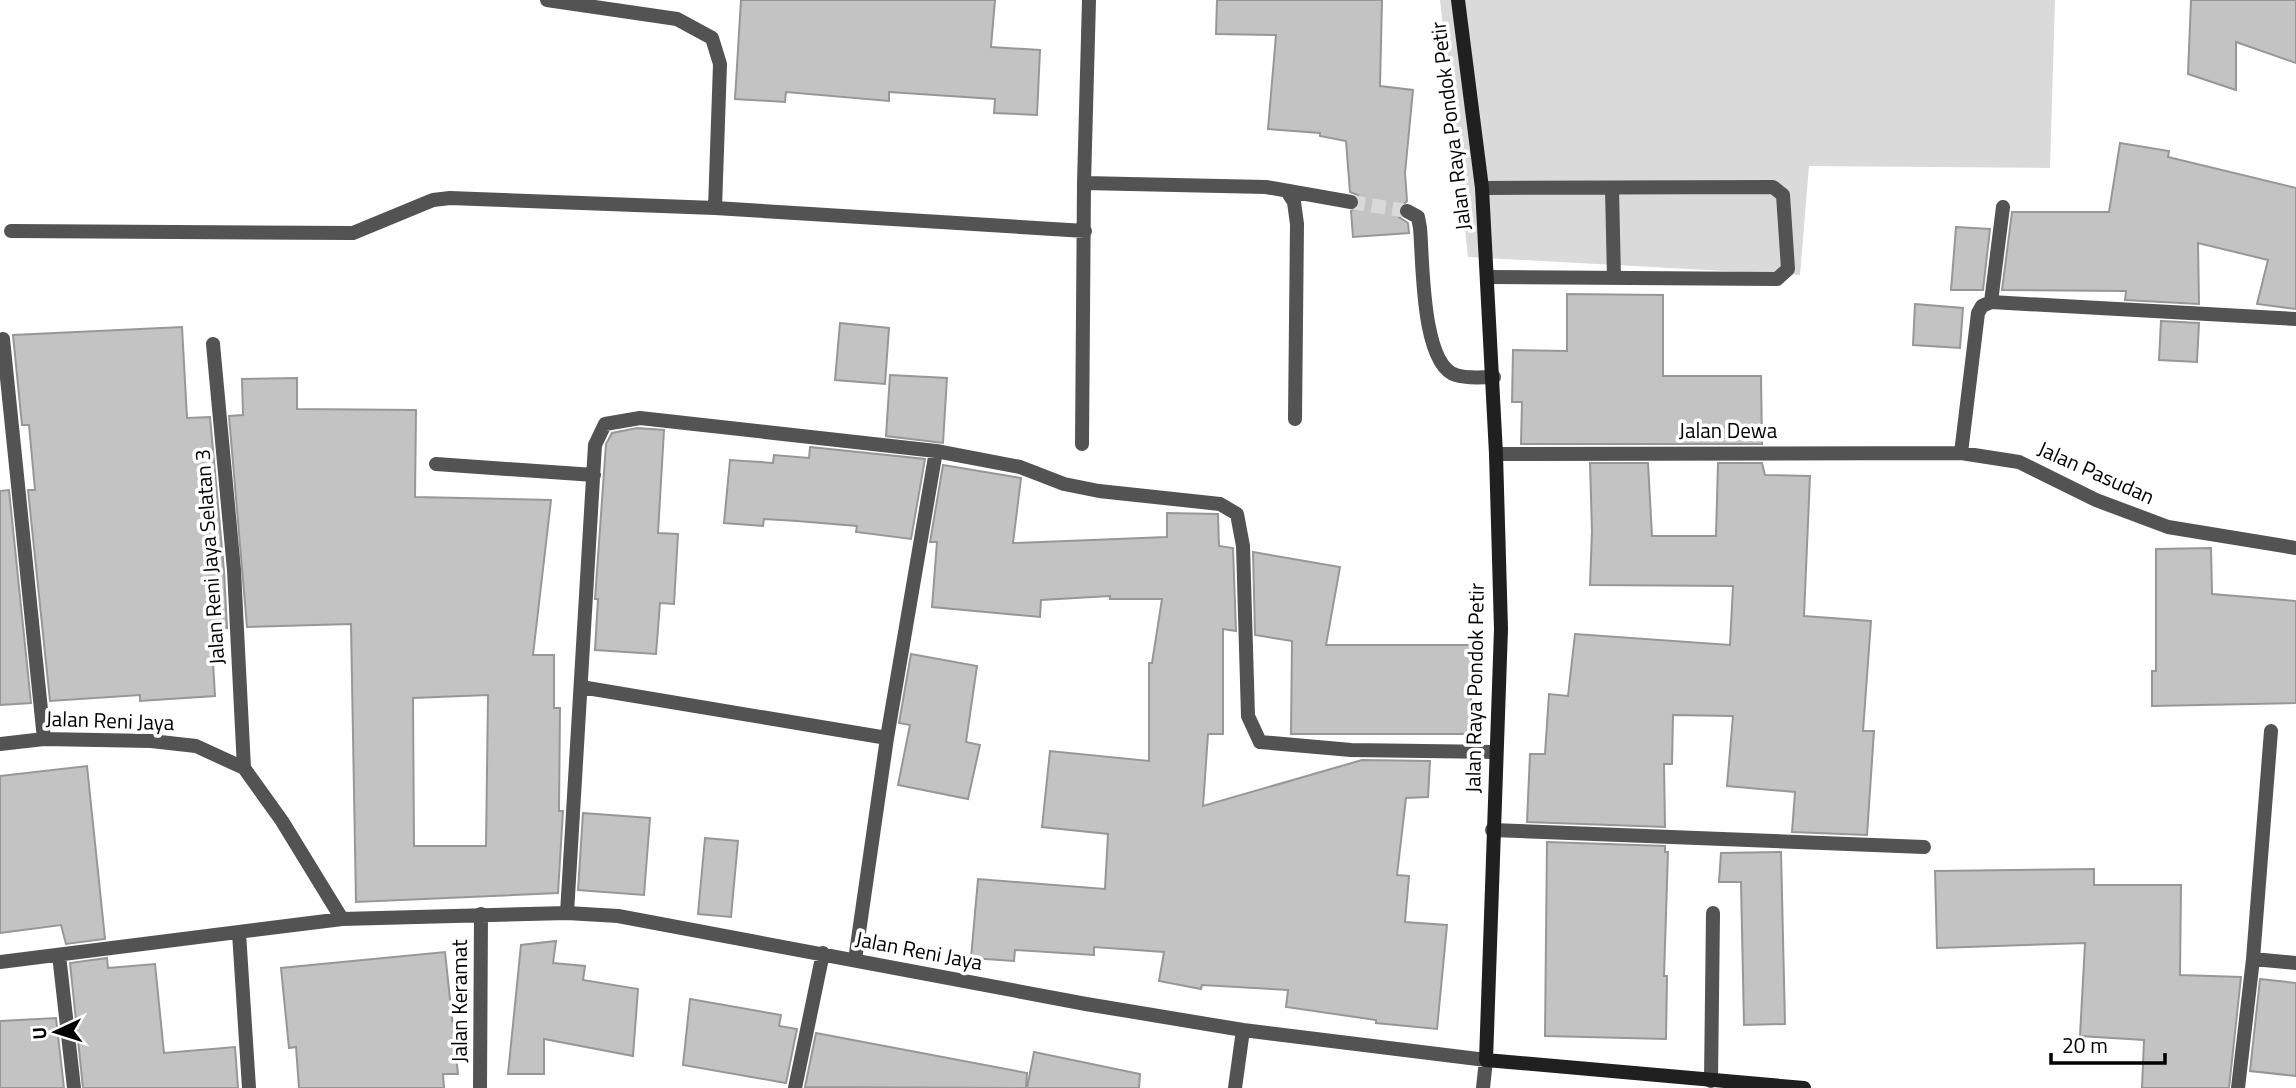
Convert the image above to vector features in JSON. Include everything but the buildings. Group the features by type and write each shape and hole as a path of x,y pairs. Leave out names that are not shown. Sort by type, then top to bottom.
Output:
{"main road":[{"name":"Jalan Raya Pondok Petir","path":"1458,0 1482,188 1494,377 1501,629 1486,1060"},
{"path":"1486,1060 1804,1088"}],"street":[{"path":"547,0 677,19 712,38 720,64 715,208"},
{"path":"1082,444 1088,0"},
{"path":"1084,183 1266,187 1351,202"},
{"path":"1482,188 1773,187 1783,195 1788,269 1777,279 1487,277"},
{"path":"1612,189 1614,278"},
{"path":"1287,191 1294,202 1297,224 1295,419"},
{"path":"11,231 353,233 433,200 450,198 715,208 1085,231"},
{"path":"1991,302 2003,207"},
{"path":"1407,211 1418,217 1420,228 1432,349 1443,367 1455,375 1494,377"},
{"path":"1961,453 1978,313 1982,306 1991,302 2296,319"},
{"path":"3,339 44,739"},
{"name":"Jalan Reni Jaya Selatan 3","path":"213,344 234,569 244,768"},
{"path":"567,913 595,445 604,424 640,418 936,451 1020,467 1088,489 1220,504 1237,514 1243,546 1248,716 1260,742 1351,750 1496,752"},
{"path":"855,960 887,738 936,451"},
{"name":"Jalan Dewa","path":"1496,454 1961,453"},
{"name":"Jalan Pasudan","path":"1961,453 2019,462 2096,500 2168,527 2296,548"},
{"path":"436,464 594,475"},
{"path":"581,687 887,738"},
{"path":"2238,1088 2253,959 2271,731"},
{"name":"Jalan Reni Jaya","path":"0,744 44,739 151,741 196,746 244,768 282,821 342,919"},
{"path":"1492,830 1924,848"},
{"name":"Jalan Reni Jaya","path":"0,961 342,919 567,913 618,916 1086,1004 1243,1030 1486,1060"},
{"path":"1711,1081 1713,913"},
{"name":"Jalan Keramat","path":"480,1088 481,914"},
{"path":"239,933 249,1088"},
{"path":"796,1088 822,953"},
{"path":"59,955 74,1088"},
{"path":"2253,959 2296,963"},
{"path":"1235,1088 1243,1030"},
{"path":"1483,1088 1486,1060"}],"shaded area":[{"path":"1440,0 2055,0 2050,168 1809,166 1800,275 1468,257"}],"tunnel":[{"path":"1351,202 1407,211"}]}
